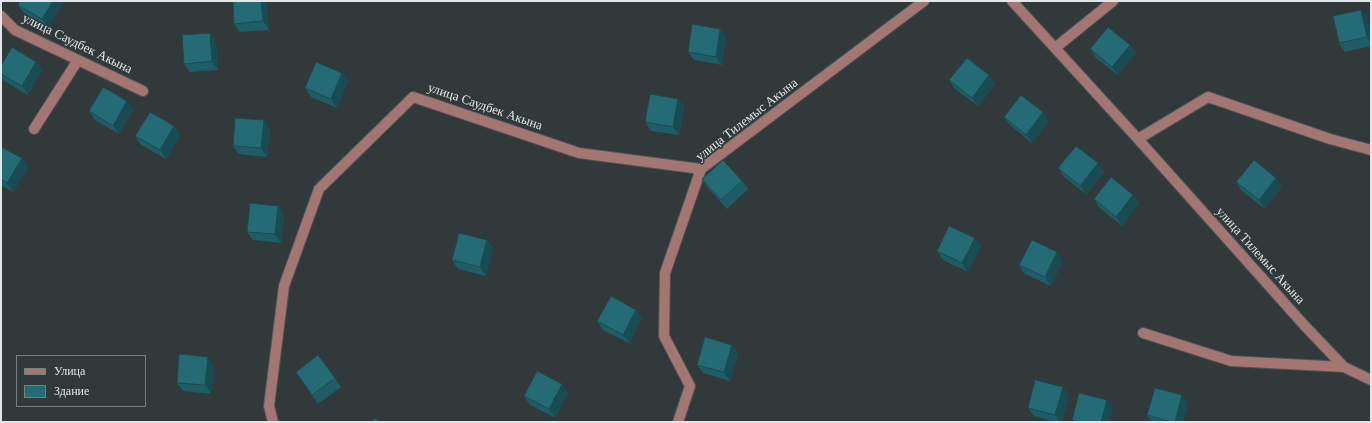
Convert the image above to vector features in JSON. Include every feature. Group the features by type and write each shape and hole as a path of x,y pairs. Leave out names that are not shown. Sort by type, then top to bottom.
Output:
{"street":[{"name":"улица Тилемыс Акына","path":"678,422 690,386 664,336 665,273 702,170 924,1"},
{"name":"улица Тилемыс Акына","path":"1012,1 1344,367 1371,380"},
{"path":"1055,48 1113,1"},
{"name":"улица Саудбек Акына","path":"1,16 15,30 143,91"},
{"path":"34,129 78,60"},
{"name":"улица Саудбек Акына","path":"274,422 269,406 284,286 319,189 413,97 579,153 702,170"},
{"path":"1138,139 1208,97 1330,140 1371,150"},
{"path":"1143,333 1231,361 1344,367"}],"building":[{"path":"20,1 53,1 42,19 18,5"},
{"path":"233,1 261,1 263,21 234,24"},
{"path":"1361,10 1367,37 1339,43 1333,16"},
{"path":"692,24 720,29 716,57 688,52"},
{"path":"1108,27 1130,45 1112,67 1090,49"},
{"path":"210,33 212,61 184,64 182,35"},
{"path":"12,47 36,62 22,86 1,74 1,66"},
{"path":"967,58 989,75 972,98 949,80"},
{"path":"316,62 342,73 331,99 305,88"},
{"path":"103,87 127,101 113,126 89,111"},
{"path":"650,94 678,99 673,127 645,122"},
{"path":"1021,95 1043,112 1026,135 1004,117"},
{"path":"150,112 174,126 160,150 135,136"},
{"path":"235,118 264,120 261,148 233,146"},
{"path":"1076,146 1098,163 1080,186 1058,168"},
{"path":"1,147 22,158 7,183 1,179"},
{"path":"723,160 742,181 721,200 702,179"},
{"path":"1254,160 1276,178 1259,200 1236,182"},
{"path":"1111,177 1133,195 1116,217 1094,199"},
{"path":"250,203 278,206 275,234 247,232"},
{"path":"949,226 975,238 962,263 937,251"},
{"path":"459,233 487,240 480,267 452,260"},
{"path":"1032,240 1057,252 1045,277 1019,265"},
{"path":"611,296 636,310 623,335 597,321"},
{"path":"705,337 732,345 724,372 697,365"},
{"path":"179,354 208,357 205,385 177,383"},
{"path":"318,355 335,378 312,395 296,372"},
{"path":"537,371 562,384 549,409 524,396"},
{"path":"1035,380 1063,387 1055,415 1028,408"},
{"path":"1155,388 1182,395 1175,422 1147,415"},
{"path":"1079,393 1107,400 1101,422 1079,422 1072,420"},
{"path":"375,418 379,422 372,422"}]}
